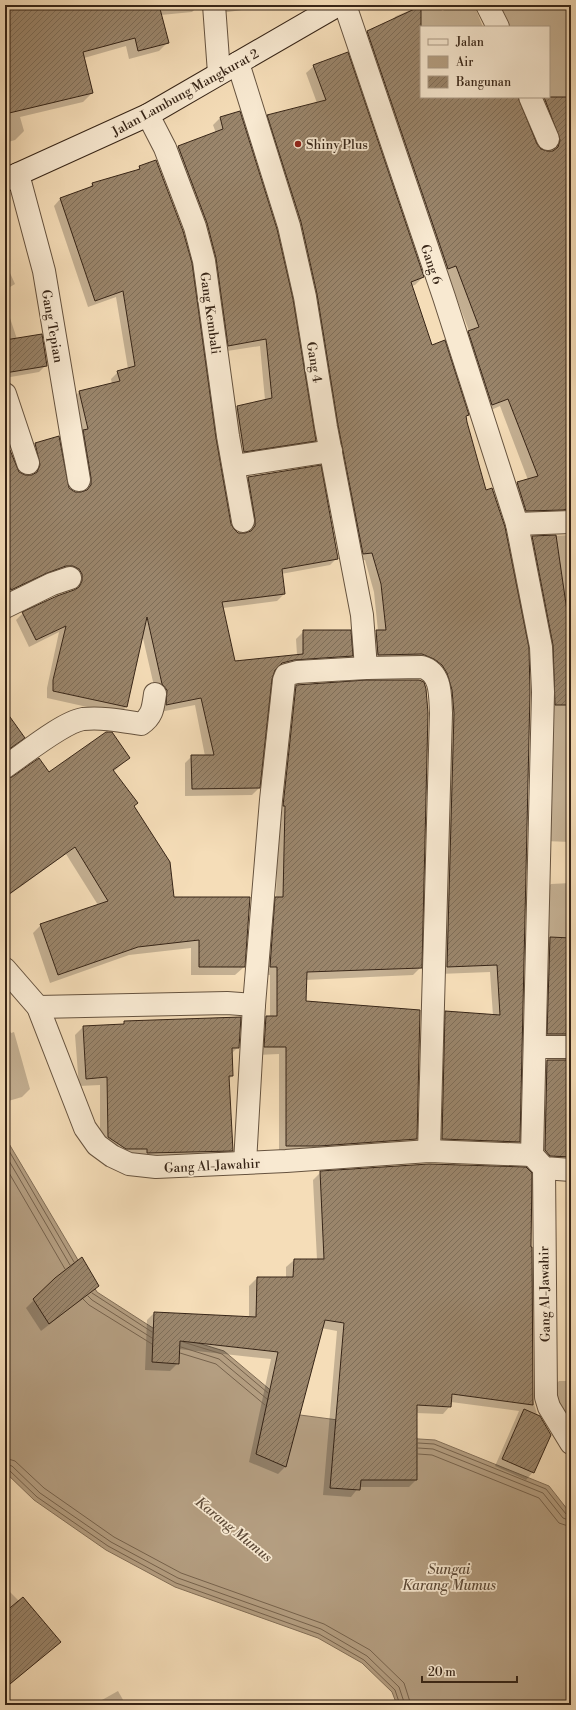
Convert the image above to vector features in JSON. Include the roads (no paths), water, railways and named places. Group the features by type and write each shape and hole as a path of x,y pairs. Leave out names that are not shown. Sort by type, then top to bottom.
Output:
{"street":[{"path":"214,5 219,73"},
{"name":"Jalan Lambung Mangkurat 2","path":"12,177 125,127 148,115 338,5"},
{"name":"Gang 6","path":"345,5 444,297 517,524 541,647 543,692 535,1047 538,1162"},
{"path":"487,5 498,26"},
{"name":"Gang 4","path":"238,63 289,226 305,297 331,450 362,615 366,668"},
{"path":"530,98 548,139"},
{"name":"Gang Kembali","path":"148,115 168,155 194,227 204,261 243,520"},
{"name":"Gang Tepian","path":"12,177 44,271 79,480"},
{"path":"5,394 28,463"},
{"path":"234,466 331,450"},
{"path":"517,524 571,522"},
{"path":"5,607 52,584 70,578"},
{"path":"245,1163 254,1005 271,800 284,680 286,675 297,672 366,668 422,667 434,673 439,688 441,713 429,1151"},
{"path":"5,767 65,726 81,719 107,719 141,724 148,719 153,712 155,694"},
{"name":"Gang Al-Jawahir","path":"5,969 38,1007 85,1128 97,1145 112,1156 129,1164 156,1167 245,1163 429,1151 538,1162 546,1397 549,1407 563,1420 571,1443"},
{"path":"38,1007 227,1002 254,1005"},
{"path":"535,1047 571,1048"},
{"path":"538,1162 571,1170"}],"water":[{"name":"Sungai Karang Mumus","path":"5,1137 97,1292 156,1330 224,1351 300,1415 338,1420 388,1437 435,1440 549,1486 571,1514 571,1705 397,1705 392,1692 362,1663 318,1638 175,1587 106,1550 34,1500 5,1472"}],"place":[{"name":"Shiny Plus","path":"298,144"}],"water label":[{"name":"Karang Mumus","path":"234,1529"}]}
